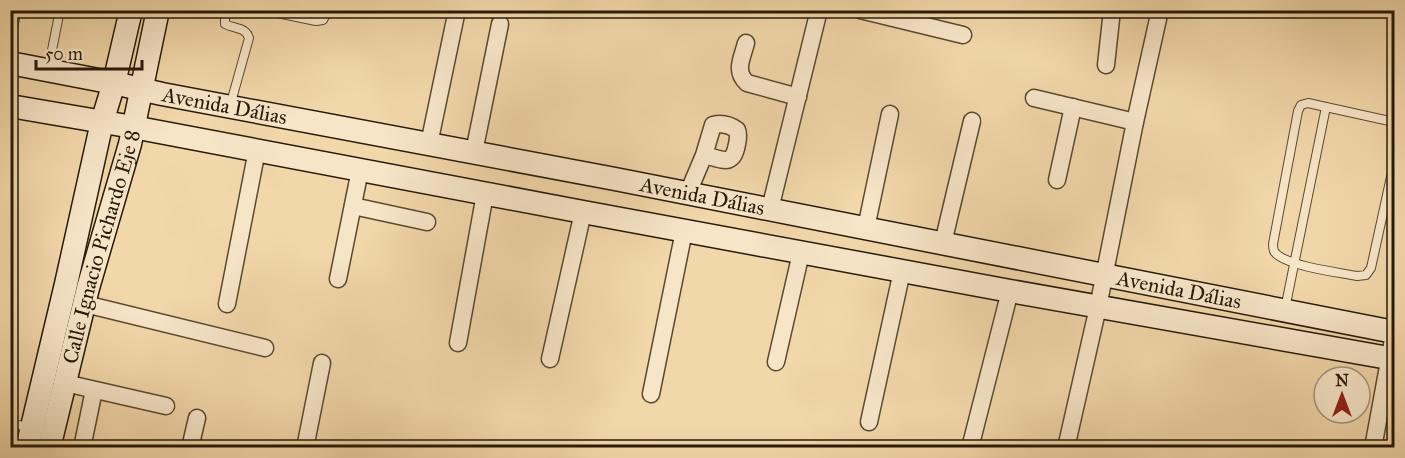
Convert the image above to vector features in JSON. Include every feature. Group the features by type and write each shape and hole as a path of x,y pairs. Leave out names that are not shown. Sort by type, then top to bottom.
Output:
{"main road":[{"name":"Calle Ignacio Pichardo Eje 8","path":"23,433 66,284 102,122 114,83 131,10"},
{"name":"Calle Ignacio Pichardo Eje 8","path":"49,447 85,304 130,144 158,10"},
{"name":"Avenida Dálias","path":"10,63 1105,274 1395,333"},
{"name":"Avenida Dálias","path":"10,106 257,150 801,253 1392,359"},
{"path":"323,163 331,126"},
{"path":"607,217 615,179"},
{"path":"912,273 936,242"}],"street":[{"path":"429,144 457,10"},
{"path":"770,209 819,10"},
{"path":"1107,65 1112,10"},
{"path":"1066,447 1098,307 1160,10"},
{"path":"863,11 963,35"},
{"path":"474,152 500,24"},
{"path":"746,43 739,72 742,78 747,83 798,97"},
{"path":"1034,98 1135,122"},
{"path":"1058,180 1073,107"},
{"path":"866,228 890,114"},
{"path":"936,242 972,121"},
{"path":"226,304 257,150"},
{"path":"688,193 704,155"},
{"path":"338,279 360,170"},
{"path":"458,343 485,194"},
{"path":"353,206 427,222"},
{"path":"550,359 583,212"},
{"path":"651,394 684,231"},
{"path":"776,362 801,253"},
{"path":"869,422 912,273"},
{"path":"970,447 1010,291"},
{"path":"85,304 265,348"},
{"path":"1373,447 1392,359 1395,333"},
{"path":"305,447 322,363"},
{"path":"65,383 166,406"},
{"path":"82,447 94,390"},
{"path":"190,447 197,418"}],"lane":[{"path":"10,41 16,10"},
{"path":"48,70 60,10"},
{"path":"226,10 225,24 243,30 248,33 249,38 230,106"},
{"path":"263,10 316,21 323,20 326,10"},
{"path":"1395,122 1326,107 1301,105 1298,111 1273,250 1277,255 1294,263 1357,276 1366,275 1371,268 1395,163"},
{"path":"1285,310 1326,107"}]}
